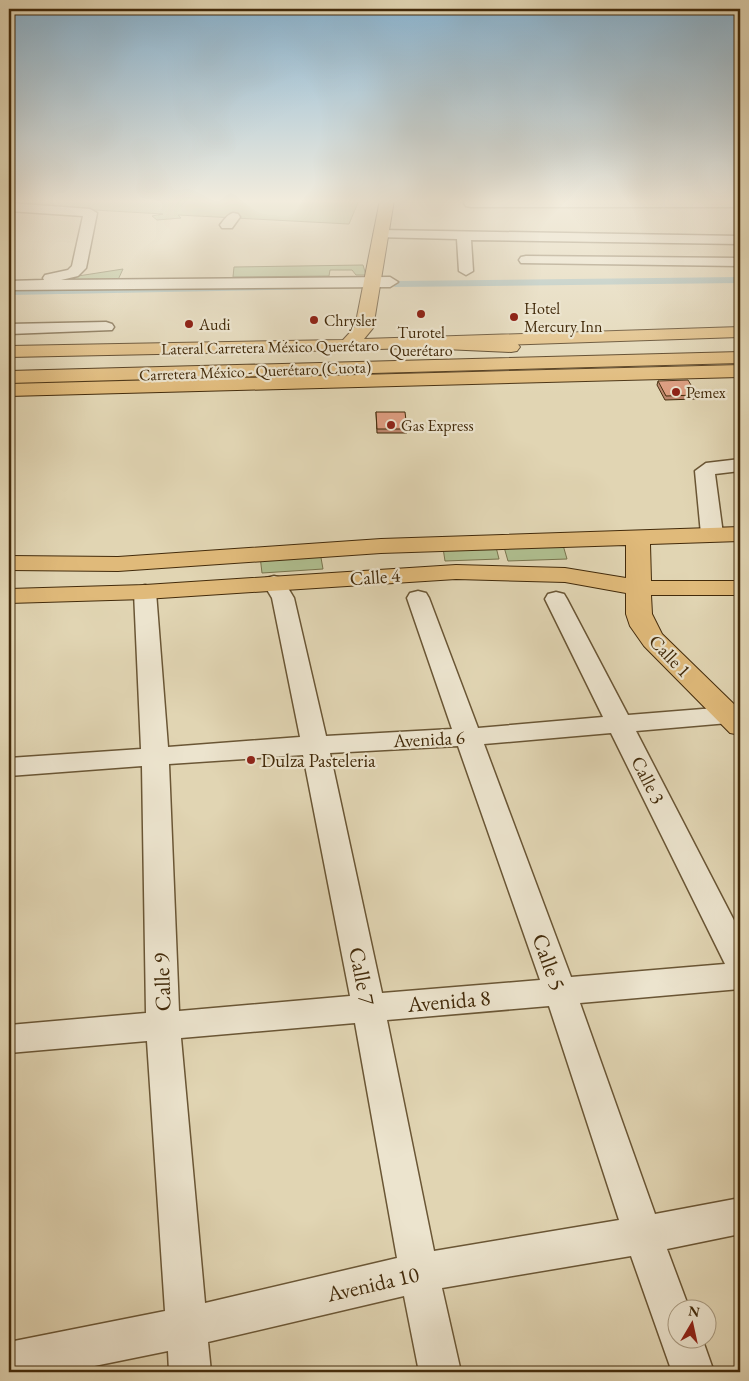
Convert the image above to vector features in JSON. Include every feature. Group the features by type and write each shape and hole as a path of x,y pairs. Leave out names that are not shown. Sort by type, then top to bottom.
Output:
{"main road":[{"path":"348,346 364,328 384,287 386,264"},
{"name":"Lateral Carretera México Querétaro","path":"9,352 348,346 394,339 740,332"},
{"path":"394,339 617,350"},
{"path":"660,349 740,342"},
{"name":"Carretera México - Querétaro (Cuota)","path":"9,364 740,347"},
{"name":"Carretera México - Querétaro (Cuota)","path":"16,377 740,357"},
{"name":"Lateral Carretera México Querétaro","path":"9,390 735,370"},
{"path":"16,377 126,381 300,383"},
{"name":"Calle 4","path":"9,563 118,564 381,546 740,534"},
{"name":"Calle 1","path":"638,538 640,614 643,626 653,640 736,718"},
{"name":"Calle 4","path":"9,596 145,592 408,575 504,572 565,575 639,588 740,588"}],"street":[{"path":"11,289 77,271 78,264"},
{"path":"466,264 466,271"},
{"path":"530,264 568,264"},
{"path":"11,289 384,287"},
{"path":"11,289 114,297"},
{"path":"9,329 106,327"},
{"path":"712,534 705,471 713,467 740,465"},
{"name":"Calle 7","path":"274,583 283,598 315,745 368,1008 418,1273 440,1372"},
{"name":"Calle 9","path":"145,592 155,756 163,1025 190,1372"},
{"name":"Calle 5","path":"418,598 560,991 666,1299"},
{"name":"Calle 3","path":"556,599 740,962"},
{"name":"Avenida 6","path":"9,767 736,718"},
{"name":"Avenida 8","path":"9,1039 740,976"},
{"name":"Avenida 10","path":"9,1363 187,1327 418,1273 643,1235 740,1216"},
{"path":"685,1348 693,1372"}],"green space":[{"path":"363,265 366,275 356,275 352,270 330,270 329,276 233,277 234,267"},
{"path":"123,269 117,282 46,281"},
{"path":"563,545 567,559 508,561 504,547"},
{"path":"496,547 499,559 445,561 443,548"},
{"path":"320,552 323,569 262,573 260,556"}],"building":[{"name":"Pemex","path":"688,380 697,395 666,396 658,381"},
{"name":"Gas Express","path":"376,412 405,412 407,429 377,429"}],"waterway":[{"path":"395,284 740,280"},
{"path":"9,292 315,287"}],"place":[{"name":"Turotel Querétaro","path":"421,314"},
{"name":"Hotel Mercury Inn","path":"514,317"},
{"name":"Chrysler","path":"314,320"},
{"name":"Audi","path":"189,324"},
{"name":"Pemex","path":"676,392"},
{"name":"Gas Express","path":"391,425"},
{"name":"Dulza Pasteleria","path":"251,760"}]}
